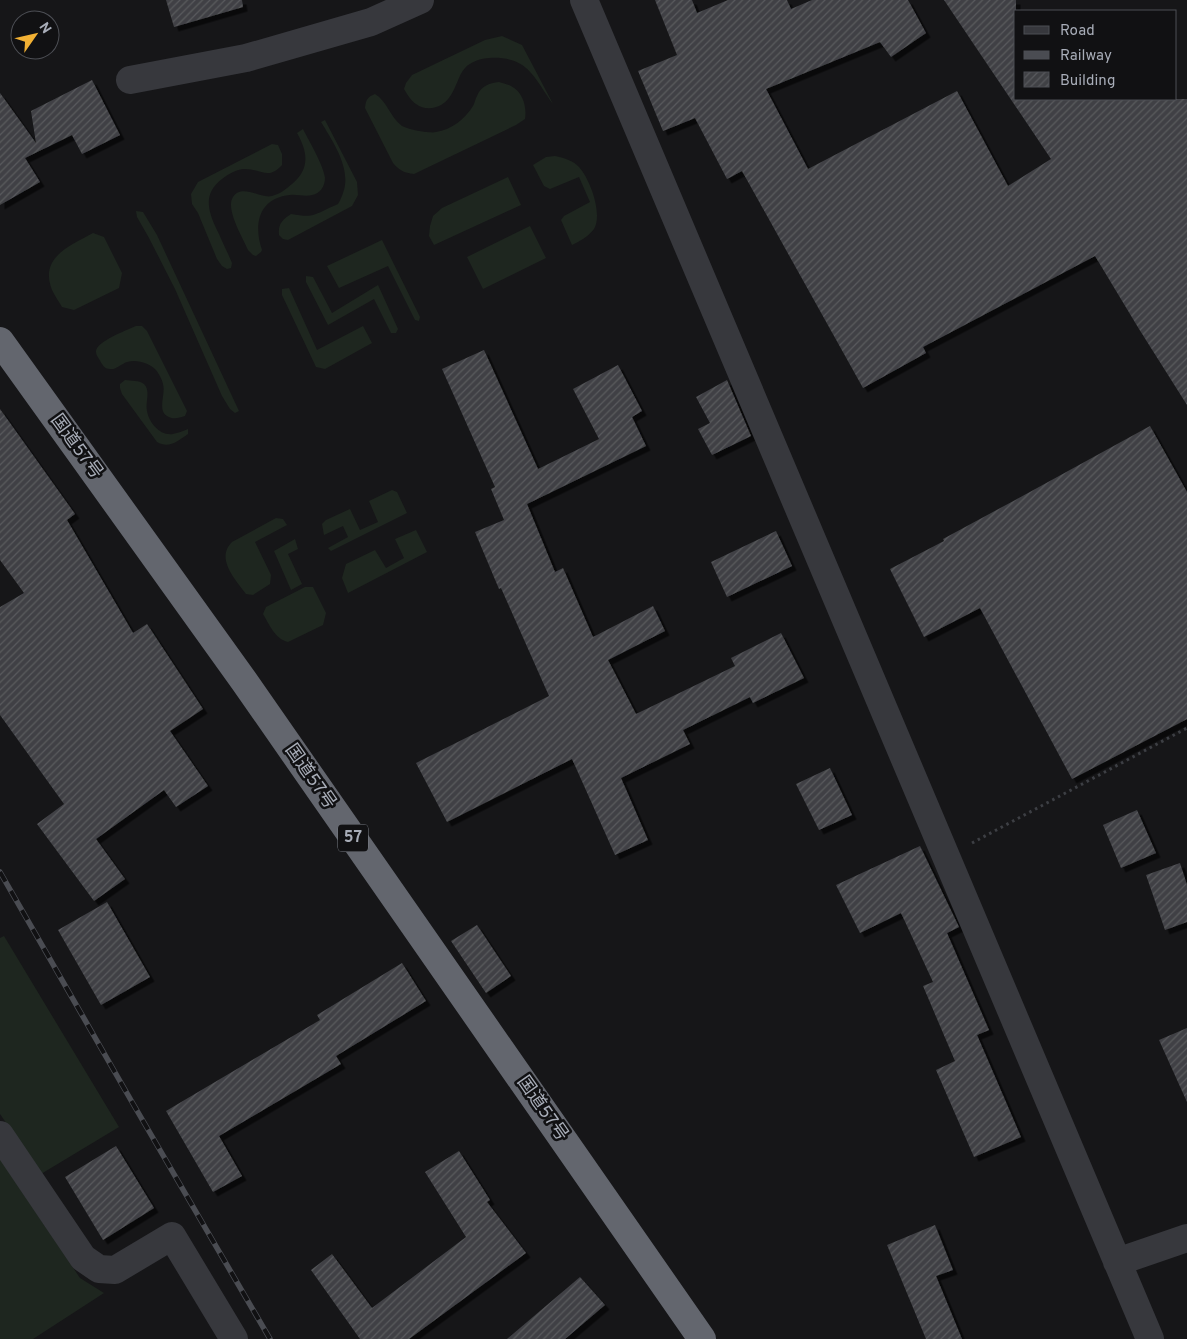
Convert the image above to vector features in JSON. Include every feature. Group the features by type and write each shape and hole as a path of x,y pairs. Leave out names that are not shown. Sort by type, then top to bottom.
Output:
{"highway":[{"name":"国道57号","path":"0,341 250,690 702,1339"}],"street":[{"path":"130,80 246,58 371,22 420,0"},
{"path":"584,0 1150,1339"},
{"path":"0,1135 83,1258 99,1269 115,1270 172,1236 234,1339"},
{"path":"1117,1262 1187,1238"}],"path":[{"path":"946,857 1187,728"}],"shaded area":[{"path":"502,36 522,45 553,104 528,70 513,60 502,58 483,59 467,66 448,99 435,107 421,107 411,99 404,89 412,75 485,40"},
{"path":"499,82 511,86 519,92 525,105 525,119 414,174 402,171 393,163 365,108 367,99 375,94 383,101 394,118 402,126 425,132 442,131 457,123 470,111 483,87"},
{"path":"325,120 357,182 358,195 352,206 288,240 283,239 279,235 279,228 283,220 288,216 291,214 310,216 317,214 338,204 343,194 345,175 343,165 336,147 321,122"},
{"path":"303,129 322,167 325,178 324,184 322,189 315,194 280,197 271,201 265,207 261,214 258,231 262,250 256,256 253,255 248,250 239,231 231,209 231,202 233,197 241,191 272,196 280,193 298,178 304,166 305,154 297,133"},
{"path":"272,144 278,145 282,154 282,165 277,170 264,173 249,169 238,170 222,179 211,192 209,198 210,212 232,263 231,268 227,269 217,259 198,213 192,204 191,194 198,182"},
{"path":"555,156 571,161 579,167 591,188 596,206 597,215 594,229 587,237 572,245 561,220 564,216 590,202 579,177 550,189 544,186 533,165 546,157"},
{"path":"508,177 521,205 434,245 429,236 433,216 442,208"},
{"path":"136,211 143,212 157,235 239,411 235,413 230,409 222,396 175,289 137,217"},
{"path":"530,226 546,258 483,289 467,257"},
{"path":"93,233 104,237 122,273 119,288 74,310 62,307 52,290 49,279 53,261 66,248"},
{"path":"382,240 420,317 419,321 415,320 388,266 339,288 327,266"},
{"path":"306,276 313,277 332,313 378,285 398,329 396,333 391,333 374,299 328,325 306,282"},
{"path":"289,288 317,350 363,326 372,343 325,369 316,367 282,295 282,289"},
{"path":"136,326 142,326 147,331 187,411 185,416 174,418 164,413 162,406 164,388 156,370 143,362 135,361 127,362 114,369 108,369 103,366 97,356 97,348 101,344"},
{"path":"125,380 140,382 146,387 148,416 156,428 168,434 175,434 188,429 188,434 169,444 165,445 157,442 122,394 120,384"},
{"path":"392,490 397,492 407,513 331,551 328,548 348,537 343,526 324,535 322,524 326,520 350,509 360,530 378,522 369,501"},
{"path":"276,518 283,519 287,525 255,542 271,575 270,584 253,595 246,594 226,562 227,549 232,542"},
{"path":"416,530 427,552 348,593 342,578 346,564 375,550 386,568 404,558 395,539"},
{"path":"295,539 298,549 288,554 302,584 291,590 274,551"},
{"path":"305,587 313,587 326,613 323,625 288,642 279,638 263,614 266,607"},
{"path":"4,936 119,1127 41,1174 0,1114 0,938"},
{"path":"0,1159 80,1278 104,1293 33,1339 0,1339"}],"building":[{"path":"166,0 242,0 243,7 174,27"},
{"path":"655,0 692,0 697,13 728,0 787,0 791,9 812,0 908,0 926,33 891,57 880,42 766,89 808,169 957,91 1008,186 1051,159 944,0 1016,0 1016,10 1014,10 1014,100 1187,99 1187,405 1095,256 923,347 926,353 863,388 742,171 727,179 695,118 663,131 638,71 677,55"},
{"path":"92,80 120,135 82,154 72,135 25,158 40,182 0,205 0,93 36,143 31,111"},
{"path":"484,350 538,469 599,439 573,389 618,365 642,411 632,417 646,446 527,504 555,572 563,568 593,637 653,606 665,631 608,660 636,714 735,666 731,658 781,633 804,678 753,703 750,697 683,730 690,744 621,778 648,840 615,855 572,759 447,822 416,763 549,696 501,588 499,589 475,532 504,520 491,489 495,487 442,369"},
{"path":"727,380 751,436 712,455 698,429 710,423 696,397"},
{"path":"0,409 75,514 67,520 133,633 147,624 203,709 170,731 208,786 176,807 164,790 96,839 125,879 94,901 37,824 64,804 0,715 0,607 24,593 0,560"},
{"path":"1150,426 1187,492 1187,719 1072,779 980,608 924,637 890,569"},
{"path":"776,531 792,566 727,597 711,562"},
{"path":"830,768 852,815 819,830 796,784"},
{"path":"1137,810 1156,853 1121,868 1103,825"},
{"path":"920,846 959,927 947,933 989,1030 977,1035 1021,1137 974,1157 936,1070 955,1061 923,986 933,982 901,913 860,933 836,885"},
{"path":"1180,863 1187,885 1187,922 1165,930 1146,875"},
{"path":"107,902 150,977 101,1005 58,930"},
{"path":"477,925 511,976 486,993 451,941"},
{"path":"402,963 426,1001 336,1056 341,1064 219,1136 242,1176 213,1192 166,1111 320,1020 317,1015"},
{"path":"1187,1028 1187,1102 1159,1040"},
{"path":"116,1146 154,1208 103,1240 65,1177"},
{"path":"459,1151 490,1200 487,1202 526,1253 409,1339 360,1339 311,1270 332,1254 372,1308 466,1237 425,1172"},
{"path":"935,1225 953,1270 936,1276 962,1339 926,1339 887,1245"},
{"path":"580,1277 605,1305 565,1339 507,1339"}],"railway":[{"path":"0,872 270,1339"}]}
